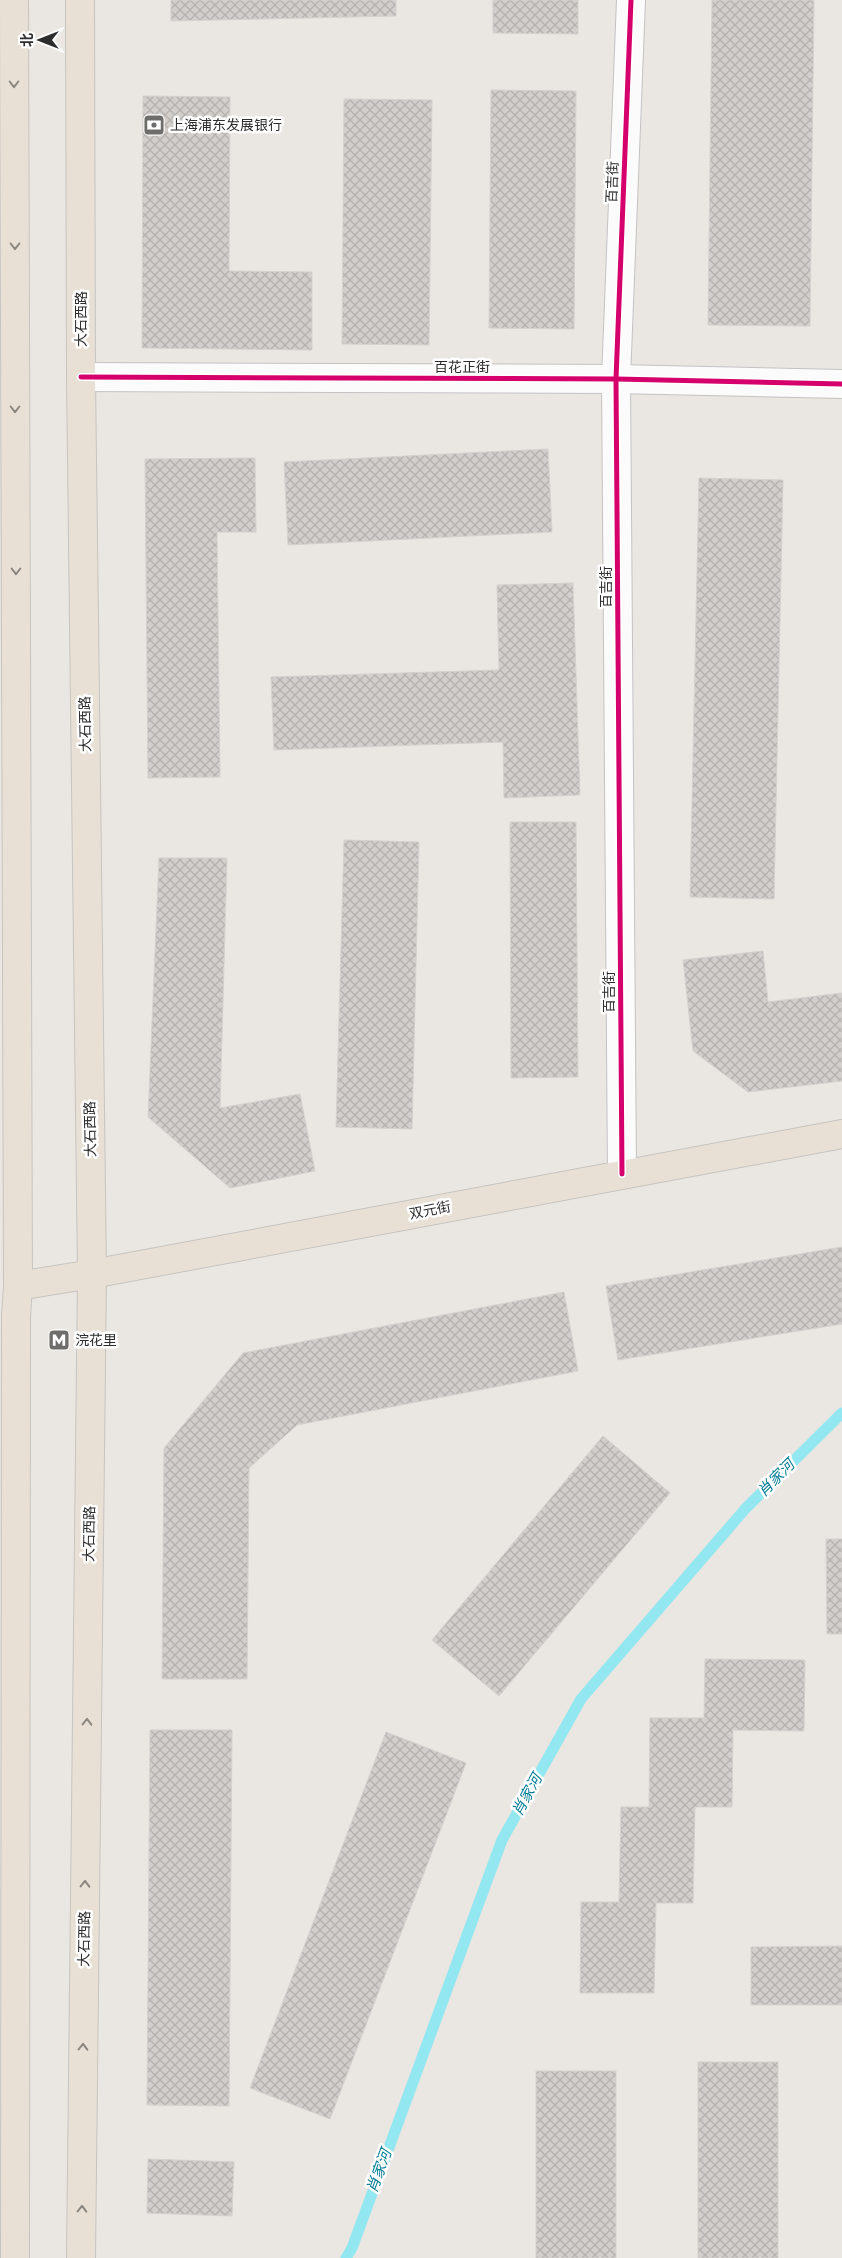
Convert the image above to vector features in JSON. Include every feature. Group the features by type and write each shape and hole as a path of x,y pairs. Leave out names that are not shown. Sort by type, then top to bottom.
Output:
{"main road":[{"path":"14,0 18,1286 16,1316 8,2136 15,2258"},
{"name":"大石西路","path":"80,0 81,377 92,1274 81,2258"},
{"name":"双元街","path":"18,1286 92,1274 842,1134"}],"street":[{"name":"百吉街","path":"622,1174 616,379 631,0"},
{"name":"百花正街","path":"81,377 616,379 842,384"}],"building":[{"path":"171,0 396,0 396,16 171,21"},
{"path":"493,0 578,0 578,34 493,33"},
{"path":"712,0 814,0 810,326 708,325"},
{"path":"491,90 576,91 574,329 489,328"},
{"path":"143,96 230,97 229,271 312,272 312,350 142,348"},
{"path":"344,99 432,100 429,345 342,344"},
{"path":"548,449 552,532 288,545 284,462"},
{"path":"255,458 256,532 217,532 220,777 148,778 145,459"},
{"path":"699,478 783,480 774,899 690,897"},
{"path":"573,583 580,795 504,798 503,742 274,750 271,677 499,670 497,585"},
{"path":"510,822 576,822 578,1077 511,1078"},
{"path":"344,840 419,842 412,1129 336,1127"},
{"path":"159,858 227,858 220,1108 300,1094 315,1171 230,1188 148,1117"},
{"path":"763,951 768,1002 842,993 842,1081 748,1092 693,1051 683,960"},
{"path":"842,1247 842,1324 618,1360 606,1286"},
{"path":"564,1292 578,1371 297,1425 249,1468 247,1679 162,1679 164,1448 243,1353"},
{"path":"603,1436 670,1493 499,1696 432,1640"},
{"path":"826,1539 842,1539 842,1634 827,1634"},
{"path":"705,1659 805,1660 804,1731 733,1730 732,1807 695,1807 693,1903 656,1903 654,1993 580,1993 581,1902 619,1902 621,1807 649,1807 650,1718 704,1718"},
{"path":"150,1730 232,1730 229,2106 147,2105"},
{"path":"386,1732 466,1763 330,2119 250,2088"},
{"path":"842,1946 842,2005 751,2005 751,1947"},
{"path":"698,2062 778,2062 778,2258 698,2258"},
{"path":"536,2071 616,2071 616,2258 536,2258"},
{"path":"148,2159 234,2162 232,2216 147,2213"}],"waterway":[{"name":"肖家河","path":"346,2258 352,2248 502,1840 581,1699 746,1508 842,1413"}],"cycle path":[{"path":"622,1174 616,379 631,0"},
{"path":"81,377 616,379 842,384"}],"place":[{"name":"上海浦东发展银行","path":"154,125"},
{"name":"浣花里","path":"59,1340"}]}
